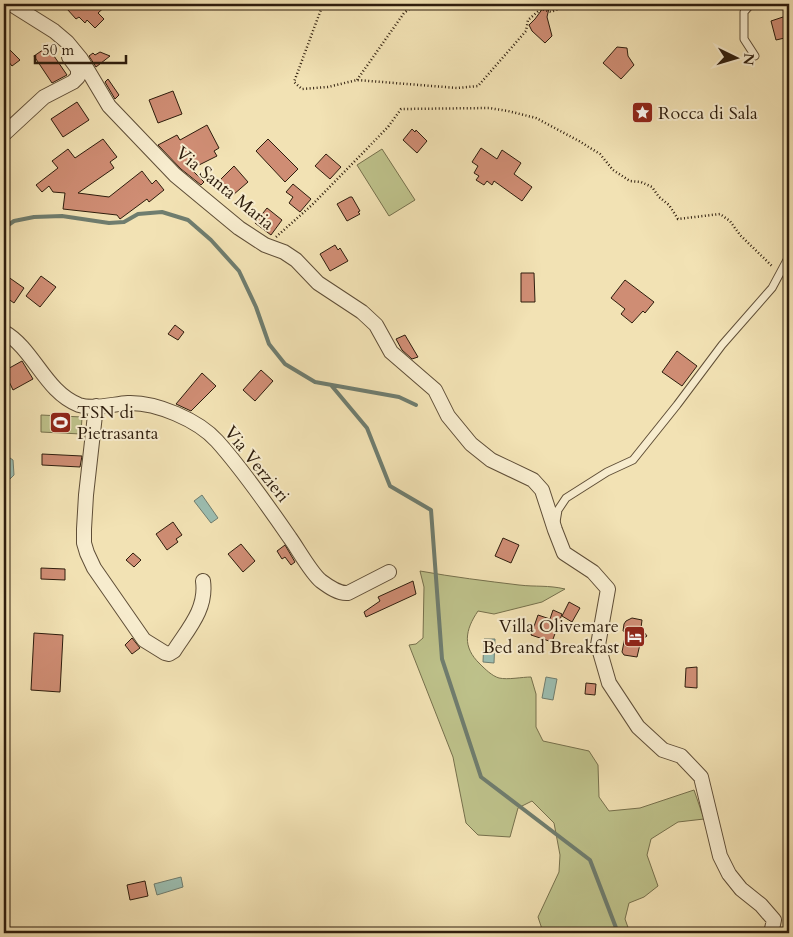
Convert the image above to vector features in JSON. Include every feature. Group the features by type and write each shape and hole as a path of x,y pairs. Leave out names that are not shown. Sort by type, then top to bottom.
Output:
{"street":[{"name":"Via Santa Maria","path":"11,4 54,31 67,42 81,59 109,106 174,175 239,228 265,245 284,252 296,260 318,283 362,312 376,325 391,352 435,390 448,416 471,444 491,460 533,480 542,490 554,530 564,553 593,572 608,589 598,645 610,683 638,727 663,750 681,756 701,777 720,856 729,874 741,889 761,905 774,920 771,933"},
{"path":"4,134 44,97 73,82 78,77 78,69 69,57 67,42"},
{"name":"Via Verzieri","path":"4,332 15,338 55,388 68,400 82,406 145,403 163,409 202,428 216,440 273,513 320,581 341,594 348,593 389,572"},
{"path":"96,406 84,529 84,543 94,568 144,640 169,654 174,651 198,614 204,598 202,581"}],"lane":[{"path":"751,4 744,12 744,39 755,56"},
{"path":"554,530 558,510 566,498 607,472 633,460 677,406 722,345 772,288 789,258"}],"path":[{"path":"323,4 294,82 302,89 328,87 357,80 457,88 478,86 526,30 528,20 542,9 551,12 570,4"},
{"path":"357,80 404,13 416,4"},
{"path":"265,245 313,204 388,127 401,109 489,108 536,118 579,141 600,154 613,170 630,181 641,182 652,187 659,197 669,205 678,219 720,214 730,221 740,235 780,273"}],"green space":[{"path":"382,149 415,200 389,216 357,165"},
{"name":"TSN di Pietrasanta","path":"41,415 82,417 81,434 41,432"},
{"path":"420,571 525,586 565,589 542,602 494,614 478,611 470,625 467,638 474,658 494,676 499,678 531,677 536,694 536,727 543,741 589,751 598,765 599,797 609,811 640,808 694,790 704,819 678,822 651,839 647,855 658,886 644,897 629,903 625,919 630,933 543,932 538,917 559,872 560,855 554,823 532,801 518,808 510,837 478,835 466,823 453,757 409,645 416,644 423,638 424,587"}],"shaded area":[{"path":"4,454 13,460 14,475 10,479 4,478"},
{"path":"202,495 218,518 211,523 194,501"},
{"path":"484,639 495,639 494,663 483,662"},
{"path":"546,677 557,679 553,700 542,698"},
{"path":"181,877 183,887 157,895 154,884"}],"building":[{"path":"73,4 108,4 98,13 104,19 95,28 87,20 85,23 79,17 76,19 67,9"},
{"path":"546,4 550,4 547,17 552,36 545,43 532,31 529,25"},
{"path":"789,15 789,37 776,40 771,21"},
{"path":"4,44 20,60 12,66 4,56"},
{"path":"50,45 57,54 54,56 67,75 52,83 34,56"},
{"path":"617,47 627,48 628,56 634,65 621,79 603,63"},
{"path":"100,52 110,56 96,67 89,56"},
{"path":"108,79 119,95 115,99 105,82"},
{"path":"173,91 182,114 158,123 149,100"},
{"path":"77,102 89,120 63,137 51,119"},
{"path":"207,125 219,148 214,151 217,156 191,169 204,182 201,185 181,169 158,145 177,135 180,140"},
{"path":"412,129 415,132 416,130 427,141 417,153 403,140"},
{"path":"103,139 117,157 110,162 114,168 78,193 109,197 142,171 152,184 156,180 164,190 149,202 147,199 120,219 117,215 63,209 65,193 53,192 49,186 42,192 36,185 58,168 52,161 68,149 75,158"},
{"path":"268,139 298,169 285,182 256,151"},
{"path":"481,148 497,159 502,150 521,163 514,174 532,187 522,201 494,181 492,185 487,181 484,185 476,180 479,176 474,173 478,166 472,162"},
{"path":"326,154 341,167 330,179 315,166"},
{"path":"234,166 248,182 233,195 220,180"},
{"path":"293,184 311,199 300,212 289,203 293,197 286,192"},
{"path":"352,197 360,214 347,221 337,204"},
{"path":"267,208 282,220 271,235 255,223"},
{"path":"335,245 338,250 340,248 348,261 330,271 320,254"},
{"path":"521,273 534,273 535,302 521,302"},
{"path":"4,274 24,288 14,303 4,296"},
{"path":"41,276 56,287 40,307 26,296"},
{"path":"625,280 654,302 645,313 643,311 632,323 621,314 625,309 611,298"},
{"path":"175,325 184,332 178,340 168,334"},
{"path":"405,335 418,357 412,359 402,350 396,339"},
{"path":"677,351 697,366 682,386 662,372"},
{"path":"22,361 33,379 13,390 4,371"},
{"path":"261,370 273,381 255,401 243,390"},
{"path":"202,373 216,386 191,411 176,404"},
{"path":"42,454 82,456 80,467 42,465"},
{"path":"173,522 182,535 176,539 178,542 167,550 156,534"},
{"path":"503,538 519,545 511,563 495,556"},
{"path":"241,544 255,561 243,572 228,554"},
{"path":"285,545 295,562 291,565 285,557 282,559 277,551"},
{"path":"133,553 141,560 134,567 126,560"},
{"path":"41,568 65,569 65,580 41,579"},
{"path":"413,581 416,594 366,617 364,612 380,601 378,597"},
{"path":"569,602 580,608 572,622 562,616"},
{"path":"553,610 562,614 552,642 531,635 538,615 550,619"},
{"name":"Villa Olivemare Bed and Breakfast","path":"632,618 642,620 641,628 647,636 641,640 637,657 624,655 622,652 626,632 623,631 624,624"},
{"path":"34,633 63,635 60,692 31,690"},
{"path":"132,638 140,648 132,654 125,645"},
{"path":"697,667 697,688 685,687 686,668"},
{"path":"586,683 596,684 595,695 585,694"},
{"path":"145,881 148,896 130,900 127,885"}],"waterway":[{"path":"4,228 14,221 34,217 62,216 109,223 124,222 138,214 162,212 188,220 211,240 239,271 256,307 269,344 285,364 315,382 399,397 416,405"},
{"path":"331,385 367,428 390,486 431,510 442,659 481,777 590,860 618,933"}],"place":[{"name":"Rocca di Sala","path":"642,113"},
{"name":"TSN di Pietrasanta","path":"61,422"},
{"name":"Villa Olivemare Bed and Breakfast","path":"635,636"}]}
